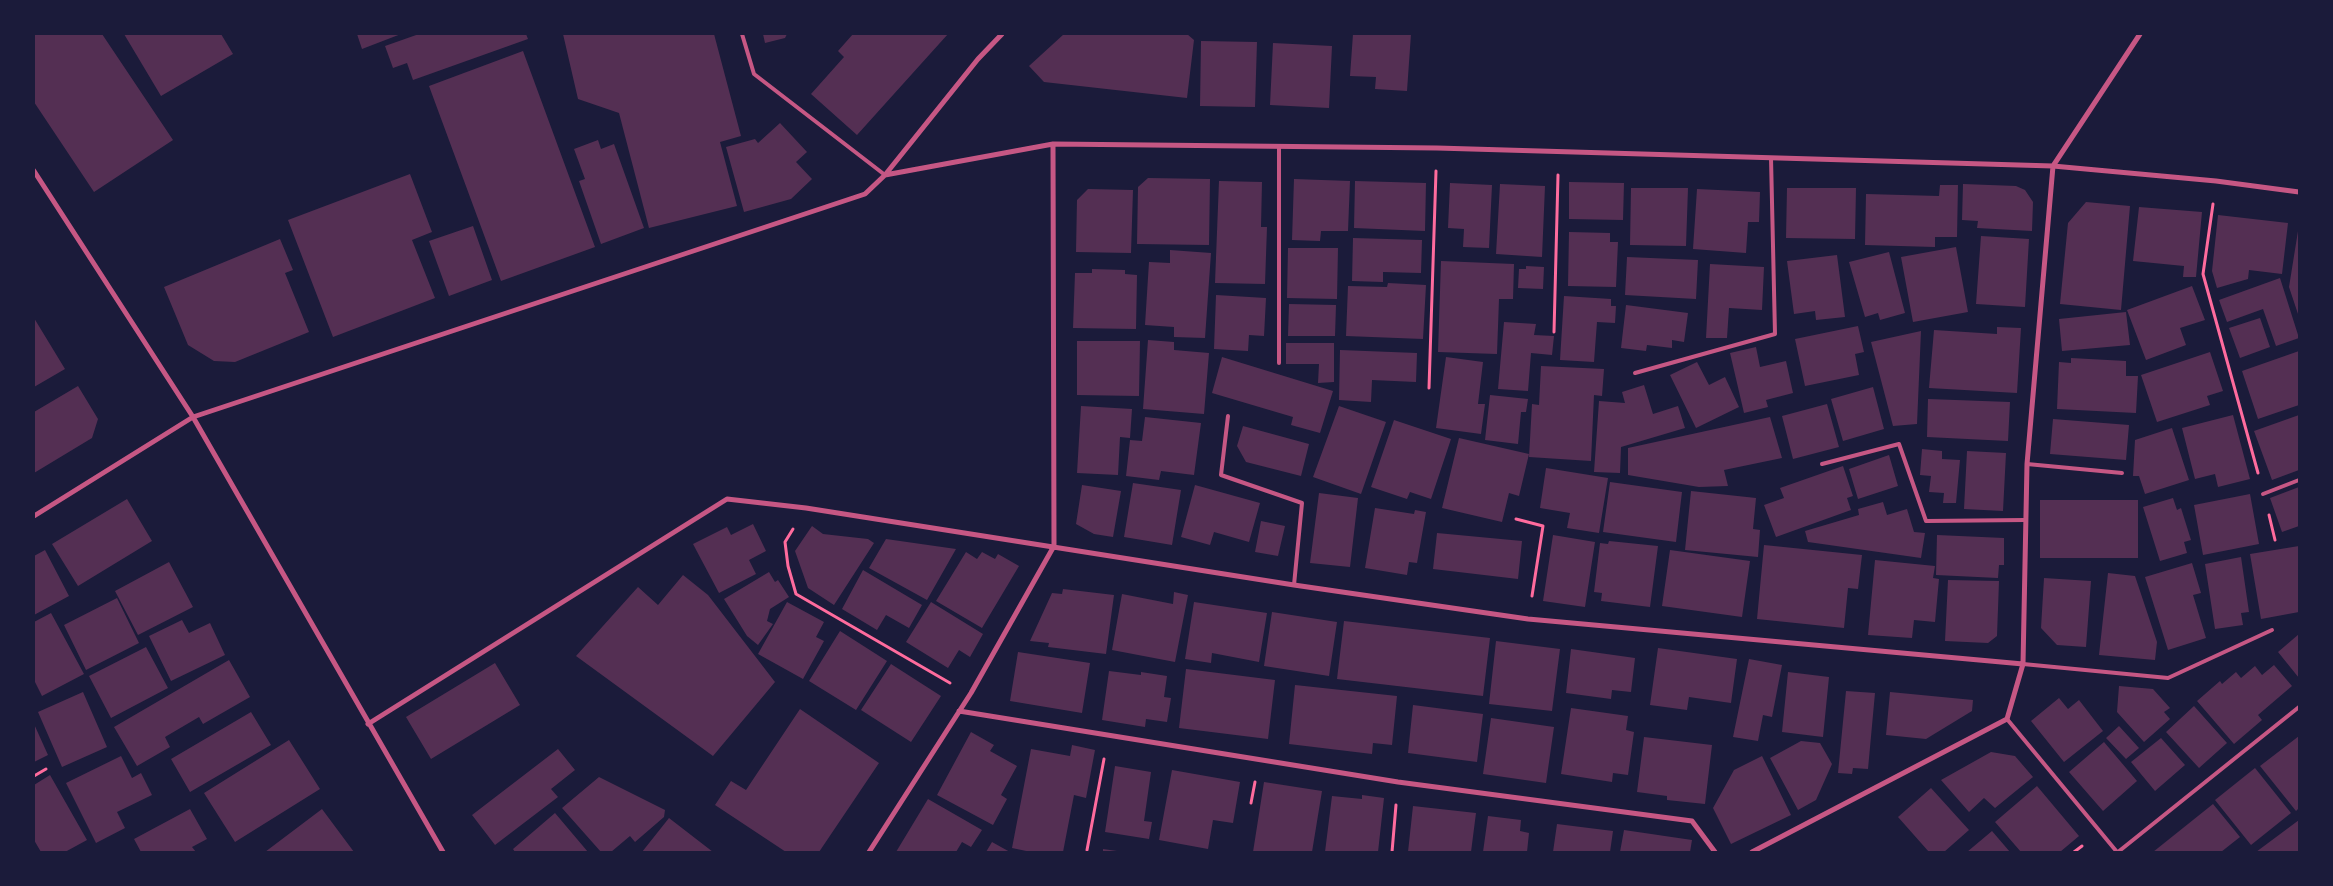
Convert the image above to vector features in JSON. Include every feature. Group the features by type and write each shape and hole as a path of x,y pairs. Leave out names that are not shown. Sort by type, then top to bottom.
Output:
{"street":[{"path":"34,516 193,417 864,194 885,175 978,59 1002,34"},
{"path":"1752,852 2007,719 2022,664 2026,464 2053,166 2140,34"},
{"path":"885,175 1054,144 1437,148 2053,166 2299,192"},
{"path":"869,852 959,712 1054,546 1054,144"},
{"path":"34,171 193,417 443,852"},
{"path":"368,724 727,499 806,508 1294,585 1528,619 2022,664"},
{"path":"959,712 1398,782 1692,821 1715,852"}],"lane":[{"path":"742,34 754,74 885,175"},
{"path":"1279,363 1280,147"},
{"path":"1635,373 1775,334 1771,158"},
{"path":"1228,416 1221,475 1302,503 1294,585"},
{"path":"1822,464 1899,444 1926,522 2025,520"},
{"path":"2026,464 2122,472"},
{"path":"2263,494 2299,480"},
{"path":"2022,664 2168,678 2272,630"},
{"path":"2007,719 2117,852 2299,707"}],"path":[{"path":"1429,388 1437,148"},
{"path":"1554,332 1559,152"},
{"path":"2216,182 2203,274 2274,540"},
{"path":"806,508 785,542 788,566 796,594 890,650 971,692"},
{"path":"1516,519 1543,526 1528,619"},
{"path":"1087,850 1108,736"},
{"path":"34,776 46,769"},
{"path":"1392,852 1398,782"}],"building":[{"path":"34,34 102,34 173,140 94,192 34,102"},
{"path":"124,34 221,34 233,54 161,96"},
{"path":"357,34 401,34 362,49"},
{"path":"419,34 526,34 528,39 413,80 407,63 393,68 385,46"},
{"path":"563,34 714,34 741,136 720,142 737,206 649,228 619,113 578,99"},
{"path":"763,34 787,34 785,38 765,43"},
{"path":"853,34 948,34 857,135 811,94 844,57 838,51"},
{"path":"1064,34 1187,34 1194,40 1187,98 1044,82 1029,66"},
{"path":"1353,34 1411,34 1407,91 1375,89 1376,77 1350,76"},
{"path":"1201,41 1257,42 1255,107 1200,106"},
{"path":"1273,43 1332,46 1329,108 1270,105"},
{"path":"523,51 595,247 501,281 429,86"},
{"path":"780,123 807,152 796,162 812,179 791,199 744,212 726,147 755,139 758,143"},
{"path":"598,140 601,149 614,144 644,228 601,244 579,181 585,179 574,149"},
{"path":"410,174 432,232 412,240 435,298 333,337 288,220"},
{"path":"1148,178 1210,179 1209,245 1137,244 1138,187"},
{"path":"1294,179 1350,181 1348,231 1321,231 1320,241 1292,240"},
{"path":"1219,181 1262,182 1261,227 1267,227 1265,284 1215,283"},
{"path":"1355,181 1426,183 1425,231 1354,228"},
{"path":"1569,182 1624,183 1623,220 1569,219"},
{"path":"1450,183 1492,185 1489,248 1463,247 1464,229 1448,228"},
{"path":"1500,184 1545,186 1542,257 1496,254"},
{"path":"1963,184 2016,186 2025,190 2033,202 2032,231 1977,228 1978,221 1962,220"},
{"path":"1940,185 1958,185 1957,237 1935,237 1935,247 1865,245 1866,194 1939,196"},
{"path":"1631,188 1688,188 1686,246 1630,245"},
{"path":"1787,188 1856,188 1855,239 1786,238"},
{"path":"1088,189 1133,190 1131,253 1076,252 1077,200"},
{"path":"1697,189 1760,192 1759,222 1748,222 1746,253 1693,249"},
{"path":"2086,202 2130,206 2121,310 2060,304 2068,223"},
{"path":"2139,207 2202,212 2196,277 2183,277 2184,266 2133,261"},
{"path":"2218,215 2288,223 2282,274 2249,270 2248,279 2217,288 2212,271"},
{"path":"473,226 492,280 449,296 429,241"},
{"path":"1569,232 1610,233 1610,242 1618,242 1616,287 1568,286"},
{"path":"2299,232 2299,317 2289,287"},
{"path":"1981,236 2029,239 2025,307 1976,304"},
{"path":"1353,238 1422,240 1421,273 1383,272 1383,282 1352,281"},
{"path":"280,239 293,270 285,273 309,332 235,362 214,361 188,345 164,287"},
{"path":"1956,247 1968,312 1913,322 1901,257"},
{"path":"1288,248 1338,248 1337,299 1287,298"},
{"path":"1170,250 1211,253 1205,338 1174,337 1174,327 1145,325 1149,262 1170,263"},
{"path":"1889,252 1905,313 1880,320 1878,313 1865,317 1849,262"},
{"path":"1837,255 1845,317 1816,320 1815,311 1794,314 1787,261"},
{"path":"1627,257 1698,260 1696,299 1625,295"},
{"path":"1441,261 1514,264 1513,299 1499,299 1497,354 1438,352"},
{"path":"1710,264 1764,267 1762,310 1729,308 1727,338 1706,338"},
{"path":"1526,266 1544,267 1543,289 1518,288 1519,269 1526,269"},
{"path":"1092,269 1125,270 1125,274 1137,275 1136,329 1073,328 1075,273 1092,273"},
{"path":"2280,278 2299,338 2276,346 2263,309 2227,322 2219,300"},
{"path":"1388,283 1426,285 1423,339 1346,336 1348,286 1387,287"},
{"path":"2192,286 2205,320 2180,328 2186,345 2146,360 2127,310"},
{"path":"1216,295 1266,298 1264,336 1249,335 1248,351 1214,349"},
{"path":"1564,296 1611,299 1611,306 1616,306 1615,323 1597,322 1594,362 1560,360"},
{"path":"1289,304 1336,305 1335,336 1288,336"},
{"path":"1626,305 1688,313 1684,342 1672,340 1672,348 1647,345 1646,351 1621,348"},
{"path":"2126,312 2130,345 2062,351 2059,319"},
{"path":"34,318 65,369 34,387"},
{"path":"2260,318 2270,347 2240,358 2229,328"},
{"path":"1504,322 1536,324 1534,335 1554,336 1552,355 1531,353 1528,391 1498,389"},
{"path":"1858,326 1864,352 1855,354 1859,375 1805,386 1795,339"},
{"path":"1997,327 2021,328 2017,393 1929,388 1934,330 1997,334"},
{"path":"1921,331 1917,424 1893,426 1871,342"},
{"path":"1148,340 1174,342 1174,350 1209,353 1204,414 1143,409"},
{"path":"1077,341 1140,341 1139,396 1077,395"},
{"path":"1286,343 1334,343 1334,382 1318,383 1319,364 1286,364"},
{"path":"1756,347 1760,367 1786,361 1793,393 1766,400 1768,407 1744,413 1730,353"},
{"path":"1340,350 1417,353 1416,382 1372,380 1371,402 1339,400"},
{"path":"2299,351 2299,405 2258,419 2242,371"},
{"path":"2210,352 2223,391 2207,396 2210,405 2157,422 2141,375"},
{"path":"1222,357 1333,391 1320,433 1291,425 1293,417 1212,393"},
{"path":"1446,357 1483,362 1478,404 1485,404 1481,434 1436,428"},
{"path":"2071,358 2126,361 2126,376 2138,376 2136,413 2057,409 2059,362 2071,363"},
{"path":"1697,362 1709,385 1725,377 1739,407 1696,428 1670,375"},
{"path":"1541,366 1604,369 1602,396 1594,395 1591,461 1529,457 1532,404 1539,405"},
{"path":"1644,385 1653,414 1678,406 1685,428 1621,447 1620,473 1594,472 1599,401 1625,403 1622,392"},
{"path":"78,386 98,419 92,438 34,473 34,412"},
{"path":"1873,387 1884,429 1843,441 1831,399"},
{"path":"1490,395 1528,399 1526,412 1521,412 1518,444 1485,440"},
{"path":"1928,399 2010,402 2008,441 1927,437"},
{"path":"1827,404 1839,447 1793,459 1782,416"},
{"path":"1081,406 1132,409 1130,438 1120,437 1118,475 1077,473"},
{"path":"1339,406 1386,422 1361,494 1313,477"},
{"path":"2233,415 2250,479 2218,487 2215,474 2195,479 2182,428"},
{"path":"2299,415 2299,470 2272,480 2254,431"},
{"path":"1145,417 1201,423 1194,475 1161,471 1159,480 1126,476 1130,440 1142,441"},
{"path":"1770,417 1782,458 1724,470 1728,486 1699,487 1628,475 1628,448"},
{"path":"2053,419 2129,425 2126,460 2050,454"},
{"path":"1394,420 1451,439 1431,499 1410,492 1407,499 1371,487"},
{"path":"1243,426 1309,444 1301,476 1246,462 1237,446"},
{"path":"2172,428 2189,480 2145,494 2139,476 2133,476 2135,440"},
{"path":"1459,438 1529,454 1519,496 1509,493 1502,522 1442,508"},
{"path":"1922,449 1942,451 1942,459 1960,460 1956,503 1943,503 1944,493 1929,492 1931,476 1920,475"},
{"path":"1967,451 2006,453 2003,511 1964,509"},
{"path":"1889,455 1898,486 1858,499 1849,469"},
{"path":"1843,466 1853,496 1847,498 1851,510 1776,537 1764,505 1784,498 1780,488"},
{"path":"1546,468 1608,478 1599,533 1567,528 1570,513 1540,508"},
{"path":"1610,482 1682,492 1676,542 1603,532"},
{"path":"1133,483 1181,490 1172,545 1124,537"},
{"path":"1082,485 1121,491 1113,537 1094,534 1076,524"},
{"path":"1195,485 1260,503 1249,542 1214,532 1210,545 1181,537"},
{"path":"2299,487 2299,526 2282,532 2270,498"},
{"path":"1691,491 1756,498 1753,529 1760,530 1758,557 1685,550"},
{"path":"1319,493 1358,498 1350,567 1310,563"},
{"path":"2250,494 2259,544 2203,555 2194,505"},
{"path":"2173,498 2177,510 2181,508 2191,540 2184,542 2187,553 2160,561 2143,507"},
{"path":"127,499 152,541 78,586 52,544"},
{"path":"2040,500 2138,500 2138,558 2040,558"},
{"path":"1883,502 1887,515 1907,509 1914,532 1925,533 1921,558 1808,542 1805,531 1859,515 1858,509"},
{"path":"1375,508 1414,514 1415,510 1426,512 1417,563 1409,562 1407,575 1365,568"},
{"path":"1261,521 1285,526 1278,556 1255,552"},
{"path":"753,524 766,551 749,560 756,574 719,593 693,544 727,527 731,535"},
{"path":"812,526 823,534 868,539 874,543 834,605 808,588 795,551"},
{"path":"1437,533 1522,541 1518,579 1433,569"},
{"path":"1553,535 1595,542 1585,607 1543,601"},
{"path":"1937,535 2004,538 2004,565 1999,565 1998,578 1936,575"},
{"path":"886,539 956,549 927,600 869,568"},
{"path":"1609,541 1658,546 1650,607 1601,601 1602,593 1594,592 1600,543 1608,544"},
{"path":"1764,545 1862,555 1858,589 1848,588 1844,628 1757,619"},
{"path":"2299,546 2299,612 2261,619 2250,554"},
{"path":"45,550 69,596 34,615 34,556"},
{"path":"1670,550 1750,561 1742,617 1662,606"},
{"path":"966,552 977,559 982,552 995,559 998,554 1019,566 982,628 936,601"},
{"path":"2241,557 2249,612 2241,613 2243,625 2215,629 2205,564"},
{"path":"1875,560 1935,566 1933,578 1939,579 1935,622 1914,620 1912,638 1868,635"},
{"path":"169,562 193,607 138,635 115,591"},
{"path":"2192,563 2201,593 2193,595 2206,638 2168,650 2145,577"},
{"path":"863,570 922,605 909,628 886,615 877,630 842,609"},
{"path":"769,572 775,582 778,580 789,597 770,609 767,621 773,624 758,645 747,636 724,599"},
{"path":"2108,573 2135,576 2157,642 2155,660 2099,655"},
{"path":"683,575 708,595 775,682 713,756 576,656 638,587 658,605"},
{"path":"2044,578 2091,581 2086,647 2057,645 2041,628"},
{"path":"1948,580 1999,581 1997,636 1988,643 1945,641"},
{"path":"1063,589 1114,595 1106,654 1048,647 1049,643 1030,641 1052,593 1062,594"},
{"path":"1174,592 1188,595 1175,662 1112,650 1122,594 1173,604"},
{"path":"117,598 139,643 86,670 64,625"},
{"path":"787,602 824,622 816,637 824,641 803,679 758,654"},
{"path":"931,602 983,634 970,657 959,650 948,668 906,642"},
{"path":"1194,602 1267,613 1259,662 1212,653 1211,663 1185,659"},
{"path":"1272,612 1337,622 1329,676 1264,666"},
{"path":"51,613 84,674 42,696 34,680 34,622"},
{"path":"182,620 189,633 210,623 225,655 171,681 149,636"},
{"path":"1344,621 1490,638 1483,696 1337,679"},
{"path":"840,631 887,661 856,710 809,681"},
{"path":"2299,634 2299,678 2278,652"},
{"path":"1496,641 1560,649 1552,711 1489,704"},
{"path":"146,647 168,688 111,718 89,676"},
{"path":"1658,648 1737,659 1731,703 1689,697 1687,710 1650,705"},
{"path":"1571,649 1635,658 1631,692 1612,690 1611,699 1566,693"},
{"path":"1018,652 1090,663 1082,713 1010,701"},
{"path":"1749,659 1782,665 1772,717 1763,715 1758,741 1733,737"},
{"path":"229,660 250,697 203,724 199,717 165,737 170,747 137,766 114,727"},
{"path":"495,663 520,705 431,759 406,717"},
{"path":"891,664 941,696 911,742 861,710"},
{"path":"2274,665 2292,686 2258,715 2262,720 2234,744 2197,701 2220,681 2222,684 2236,672 2241,678 2255,666 2262,675"},
{"path":"1186,669 1275,680 1268,739 1179,728"},
{"path":"1109,671 1141,675 1141,672 1167,676 1164,697 1171,698 1167,722 1146,719 1145,727 1102,720"},
{"path":"1788,672 1829,677 1823,737 1782,732"},
{"path":"1295,685 1397,696 1392,745 1373,743 1372,754 1289,744"},
{"path":"2119,686 2153,689 2170,708 2164,712 2170,719 2144,742 2117,712"},
{"path":"1846,691 1875,693 1868,769 1853,768 1852,774 1838,773"},
{"path":"83,692 107,747 62,767 38,712"},
{"path":"1890,692 1973,700 1972,711 1926,739 1886,735"},
{"path":"2059,698 2068,709 2079,700 2103,731 2064,762 2031,721"},
{"path":"1413,705 1483,714 1477,762 1408,753"},
{"path":"2194,706 2227,743 2199,768 2166,732"},
{"path":"1571,708 1628,716 1626,730 1634,732 1628,775 1613,773 1612,782 1561,774"},
{"path":"800,709 879,763 819,852 786,852 715,805 731,781 746,790"},
{"path":"251,712 271,745 190,792 171,759"},
{"path":"1491,718 1554,727 1546,783 1483,774"},
{"path":"34,724 48,755 34,762"},
{"path":"2119,726 2139,748 2126,759 2106,738"},
{"path":"971,732 994,745 990,751 1017,766 1001,795 1007,799 993,825 937,795"},
{"path":"2299,736 2299,808 2296,811 2260,766"},
{"path":"1644,737 1712,745 1705,804 1667,800 1667,796 1637,792"},
{"path":"2161,738 2185,765 2155,791 2131,762"},
{"path":"289,740 320,789 235,842 204,793"},
{"path":"1801,741 1820,743 1832,764 1816,800 1798,810 1770,758"},
{"path":"2104,742 2137,781 2103,811 2069,772"},
{"path":"1072,745 1095,750 1086,798 1074,795 1063,852 1031,852 1012,848 1031,749 1070,756"},
{"path":"558,749 575,770 551,789 558,797 495,845 472,815"},
{"path":"1991,752 2015,756 2033,777 1995,808 1984,798 1969,812 1941,780"},
{"path":"121,756 132,778 141,773 152,795 117,812 125,828 96,843 66,783"},
{"path":"1762,756 1791,815 1731,844 1713,808 1734,770"},
{"path":"1115,766 1151,772 1144,821 1152,822 1149,839 1105,832"},
{"path":"2255,768 2291,813 2251,845 2215,800"},
{"path":"1172,770 1240,782 1233,823 1213,820 1208,849 1159,840"},
{"path":"50,775 87,840 65,852 41,852 34,840 34,785"},
{"path":"599,777 665,810 664,817 635,842 630,836 611,852 601,852 562,808"},
{"path":"1264,782 1322,791 1312,852 1253,852"},
{"path":"2037,786 2079,836 2060,852 2021,852 1995,822"},
{"path":"1931,788 1969,830 1944,852 1929,852 1898,817"},
{"path":"1362,795 1384,798 1378,852 1325,852 1332,796 1362,799"},
{"path":"928,799 982,830 971,847 962,842 956,852 896,852"},
{"path":"2213,804 2240,837 2221,852 2153,852"},
{"path":"1413,806 1476,813 1471,852 1408,852"},
{"path":"190,809 207,839 192,847 196,852 141,852 134,839"},
{"path":"322,809 354,852 265,852"},
{"path":"555,813 588,852 515,852 513,849"},
{"path":"1488,816 1521,820 1520,831 1529,833 1527,852 1483,852"},
{"path":"669,818 713,852 642,852"},
{"path":"2299,820 2299,852 2256,852"},
{"path":"1557,824 1613,831 1610,852 1553,852"},
{"path":"1624,830 1692,840 1690,852 1620,852"},
{"path":"1992,831 2010,852 1967,852"},
{"path":"992,842 1010,852 986,852"},
{"path":"1103,849 1117,851 1117,852 1103,852"}]}
